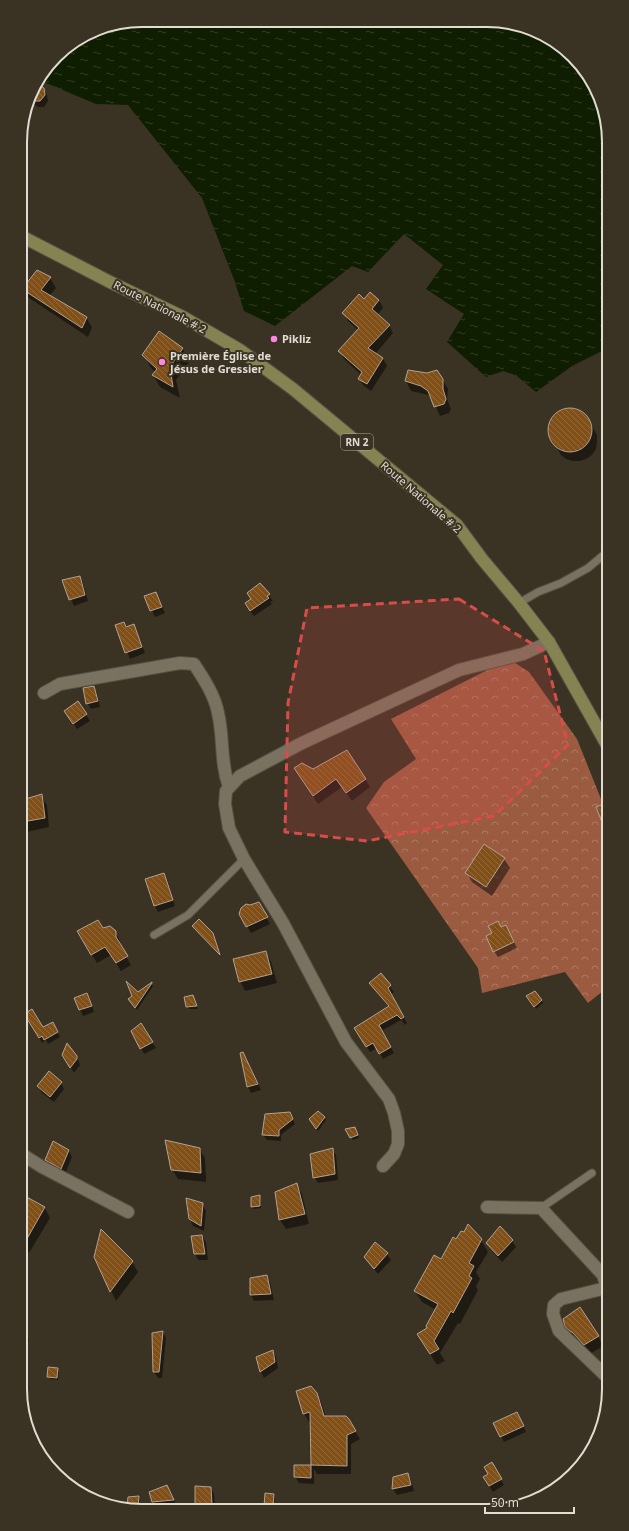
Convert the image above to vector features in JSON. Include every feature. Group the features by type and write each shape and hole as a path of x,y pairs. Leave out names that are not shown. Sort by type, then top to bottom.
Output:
{"main road":[{"name":"Route Nationale # 2","path":"27,239 110,282 183,317 240,350 293,388 457,525 482,559 549,642 602,736"}],"street":[{"path":"383,1166 394,1154 398,1144 397,1125 389,1099 346,1042 283,923 244,859 228,828 225,804 226,791 240,776 302,743 459,670 523,654 549,642"},
{"path":"44,693 60,684 180,663 194,664 206,680 218,713 223,764 229,787"},
{"path":"27,1159 128,1212"},
{"path":"487,1207 541,1208 602,1274"},
{"path":"602,1289 560,1299 554,1305 553,1314 559,1331 602,1372"}],"lane":[{"path":"519,604 538,592 561,583 588,568 602,557"},
{"path":"154,936 188,915 244,859"},
{"path":"541,1208 592,1173"}],"highlighted area":[{"path":"459,599 544,651 568,745 494,816 367,841 285,832 288,703 307,608"}],"green space":[{"path":"509,659 529,672 577,739 602,802 602,992 588,1003 565,972 482,993 478,968 366,808 384,782 416,759 391,719"}],"water":[{"path":"134,27 495,27 524,33 538,39 551,46 563,56 583,78 598,112 602,142 602,351 572,366 536,392 517,376 503,371 486,377 447,342 464,314 426,289 443,265 404,234 368,272 352,266 275,326 244,311 235,282 202,198 128,105 96,104 43,82 56,66 78,46 98,36 120,29"}],"building":[{"path":"41,86 44,88 45,95 40,101 35,101"},
{"path":"37,270 51,277 41,290 87,317 82,328 27,292 27,283"},
{"path":"370,292 379,300 372,309 390,325 368,348 383,358 367,384 358,379 362,372 338,351 359,328 342,313 359,294 364,299"},
{"name":"Première Église de Jésus de Gressier","path":"159,331 183,348 170,367 173,387 152,375 157,369 142,355"},
{"path":"408,370 427,373 437,370 443,379 443,389 446,399 444,404 434,407 428,391 421,386 405,381"},
{"path":"570,408 582,412 588,418 592,430 588,442 582,448 570,452 558,448 552,442 548,430 552,418 558,412"},
{"path":"80,576 85,595 69,600 62,580"},
{"path":"260,583 270,594 267,596 269,598 250,611 245,603 251,599 247,593"},
{"path":"156,592 162,607 150,611 144,596"},
{"path":"124,622 126,627 134,624 142,647 125,653 115,625"},
{"path":"94,686 98,701 86,704 83,688"},
{"path":"78,701 87,714 73,724 64,711"},
{"path":"347,750 366,779 346,793 336,779 313,796 294,768 302,763 313,769"},
{"path":"42,794 45,818 27,821 27,798"},
{"path":"602,805 602,822 596,807"},
{"path":"484,844 505,858 486,887 465,873"},
{"path":"164,873 173,900 154,906 145,879"},
{"path":"259,902 268,917 246,927 239,914 241,908 246,904 250,905"},
{"path":"199,919 213,933 220,955 192,926"},
{"path":"98,920 103,928 110,926 116,931 116,937 128,956 116,963 105,947 91,955 77,931"},
{"path":"498,921 501,927 506,925 514,942 493,952 486,936 492,933 488,926"},
{"path":"266,951 272,974 239,982 233,959"},
{"path":"381,973 391,985 388,988 404,1017 401,1019 397,1015 379,1025 391,1047 379,1054 373,1043 366,1047 354,1028 389,1006 369,983"},
{"path":"126,981 138,992 152,982 135,1008 128,999 132,996"},
{"path":"535,991 542,1000 534,1007 526,996"},
{"path":"87,993 92,1006 79,1010 74,998"},
{"path":"193,995 197,1006 186,1007 184,997"},
{"path":"32,1009 43,1027 53,1022 58,1032 44,1040 42,1036 39,1038 27,1019 27,1012"},
{"path":"141,1023 153,1042 140,1049 131,1031"},
{"path":"67,1043 77,1056 77,1059 70,1068 62,1055"},
{"path":"243,1052 258,1084 247,1087 240,1053"},
{"path":"49,1071 62,1082 50,1097 37,1086"},
{"path":"318,1111 325,1117 316,1129 309,1119"},
{"path":"290,1112 293,1119 279,1130 279,1136 262,1135 265,1114"},
{"path":"355,1127 358,1135 350,1138 345,1129"},
{"path":"165,1140 200,1148 201,1173 171,1170"},
{"path":"53,1141 69,1150 61,1169 45,1160"},
{"path":"333,1148 335,1174 313,1178 310,1154"},
{"path":"297,1183 305,1214 279,1220 275,1192"},
{"path":"260,1195 260,1206 251,1207 251,1197"},
{"path":"27,1197 45,1207 27,1239"},
{"path":"186,1198 203,1203 201,1226 189,1219"},
{"path":"468,1224 482,1239 469,1263 474,1266 469,1276 472,1278 453,1313 451,1311 434,1341 439,1349 430,1354 417,1334 427,1328 426,1326 438,1304 414,1291 434,1255 441,1259 453,1237 456,1239 461,1231 464,1232"},
{"path":"500,1226 513,1240 498,1256 486,1243"},
{"path":"101,1229 133,1261 110,1292 94,1257"},
{"path":"202,1235 205,1254 194,1254 191,1236"},
{"path":"375,1242 388,1253 374,1269 364,1257"},
{"path":"267,1275 271,1294 250,1295 250,1278"},
{"path":"580,1307 599,1336 584,1345 565,1327 563,1319"},
{"path":"163,1331 159,1372 153,1372 152,1333"},
{"path":"273,1350 275,1362 260,1372 256,1357"},
{"path":"48,1367 58,1368 57,1378 47,1377"},
{"path":"311,1386 317,1393 324,1416 346,1416 356,1431 347,1435 347,1466 311,1465 310,1412 303,1414 296,1391"},
{"path":"517,1412 524,1426 500,1437 493,1423"},
{"path":"492,1462 502,1479 489,1486 483,1477 488,1474 484,1467"},
{"path":"294,1465 311,1465 311,1478 294,1477"},
{"path":"408,1473 411,1485 392,1489 393,1477"},
{"path":"167,1485 174,1500 152,1502 149,1492"},
{"path":"195,1486 211,1487 212,1504 195,1504"},
{"path":"265,1493 274,1494 273,1504 264,1504"},
{"path":"139,1496 138,1504 127,1503 128,1497"}],"place":[{"name":"Pikliz","path":"274,339"},
{"name":"Première Église de Jésus de Gressier","path":"162,362"}]}
